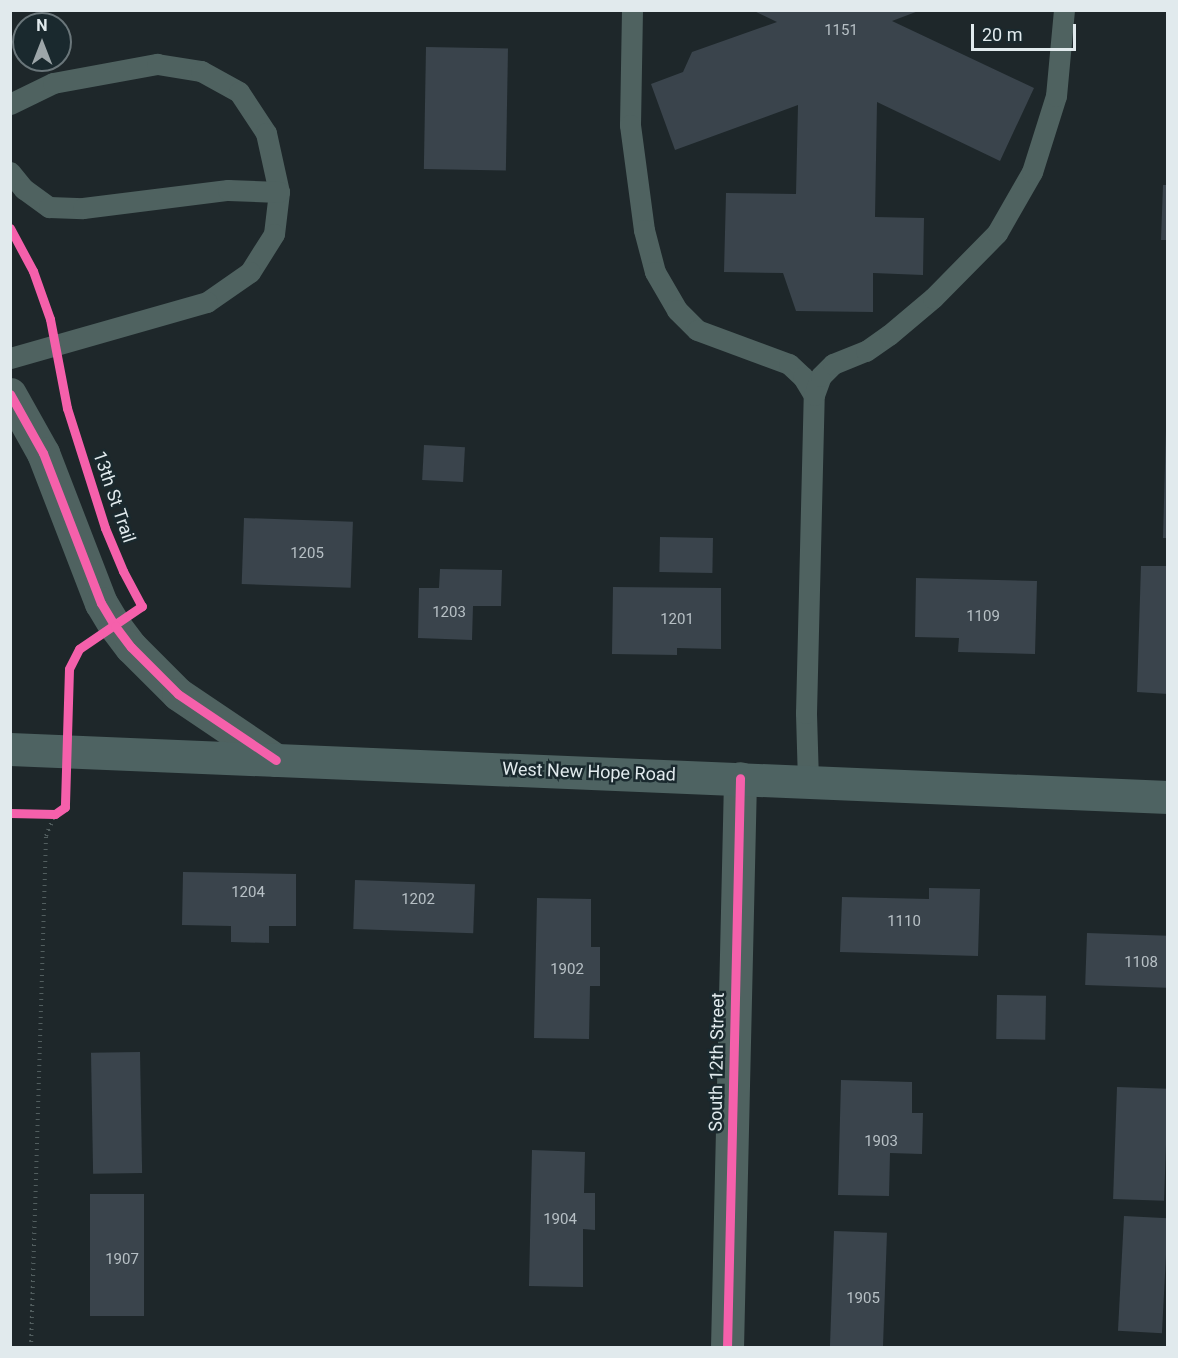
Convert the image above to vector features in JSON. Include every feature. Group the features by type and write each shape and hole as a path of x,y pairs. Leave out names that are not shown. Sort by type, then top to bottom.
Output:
{"main road":[{"name":"West New Hope Road","path":"10,749 1167,797"}],"street":[{"path":"10,394 43,453 101,603 120,633 178,694 276,760"},
{"name":"South 12th Street","path":"727,1347 740,778"}],"lane":[{"path":"632,10 630,125 644,230 655,272 677,310 697,330 789,364 803,377 814,394"},
{"path":"808,781 806,713 814,394 821,376 833,364 866,351 889,335 933,298 997,233 1032,172 1056,96 1064,10"},
{"path":"10,104 53,83 157,64 201,71 239,92 261,125 266,133 279,192 274,234 250,272 207,302 10,358"},
{"path":"10,172 24,189 49,207 83,208 228,190 279,192"}],"path":[{"path":"31,1347 46,836 56,814 65,807"},
{"path":"45,813 56,814"}],"building":[{"path":"752,10 921,10 892,21 1034,88 1000,161 877,102 875,217 924,218 923,275 873,273 873,312 796,311 783,273 724,272 726,193 796,194 798,105 675,150 651,84 683,72 692,52 777,22"},
{"path":"426,47 508,48 506,170 424,169"},
{"path":"1163,185 1168,185 1168,240 1161,240"},
{"path":"1166,430 1168,430 1168,538 1163,538"},
{"path":"424,445 465,447 463,482 422,480"},
{"path":"244,518 353,522 351,588 242,584"},
{"path":"660,537 713,538 712,573 659,572"},
{"path":"1141,566 1168,566 1168,694 1137,692"},
{"path":"440,569 502,570 501,606 473,606 472,640 418,638 419,588 439,588"},
{"path":"916,578 1037,581 1035,654 958,652 959,638 915,637"},
{"path":"613,587 721,588 721,649 677,648 677,655 612,654"},
{"path":"183,872 296,874 296,926 269,926 269,943 231,942 231,926 182,925"},
{"path":"355,880 475,884 473,933 353,929"},
{"path":"929,888 980,889 978,956 840,952 842,897 929,899"},
{"path":"537,898 591,899 591,947 600,947 600,986 590,986 589,1039 534,1038"},
{"path":"1087,933 1168,936 1166,988 1085,985"},
{"path":"997,995 1046,996 1045,1040 996,1039"},
{"path":"140,1052 142,1173 93,1174 91,1053"},
{"path":"841,1080 912,1082 912,1113 923,1113 922,1154 890,1153 889,1196 838,1195"},
{"path":"1117,1087 1168,1089 1164,1201 1113,1199"},
{"path":"532,1150 585,1152 584,1193 595,1193 595,1230 583,1229 583,1287 529,1286"},
{"path":"90,1194 144,1194 144,1316 90,1316"},
{"path":"1124,1216 1168,1218 1162,1333 1118,1331"},
{"path":"834,1231 887,1233 883,1348 830,1348"}],"cycle path":[{"name":"13th St Trail","path":"10,228 33,271 50,319 67,408 105,528 123,571 142,606 79,649 69,669 65,807 55,814 10,813"},
{"path":"10,394 43,453 101,603 115,626 131,647 178,694 276,760"},
{"path":"727,1348 740,778"}]}
